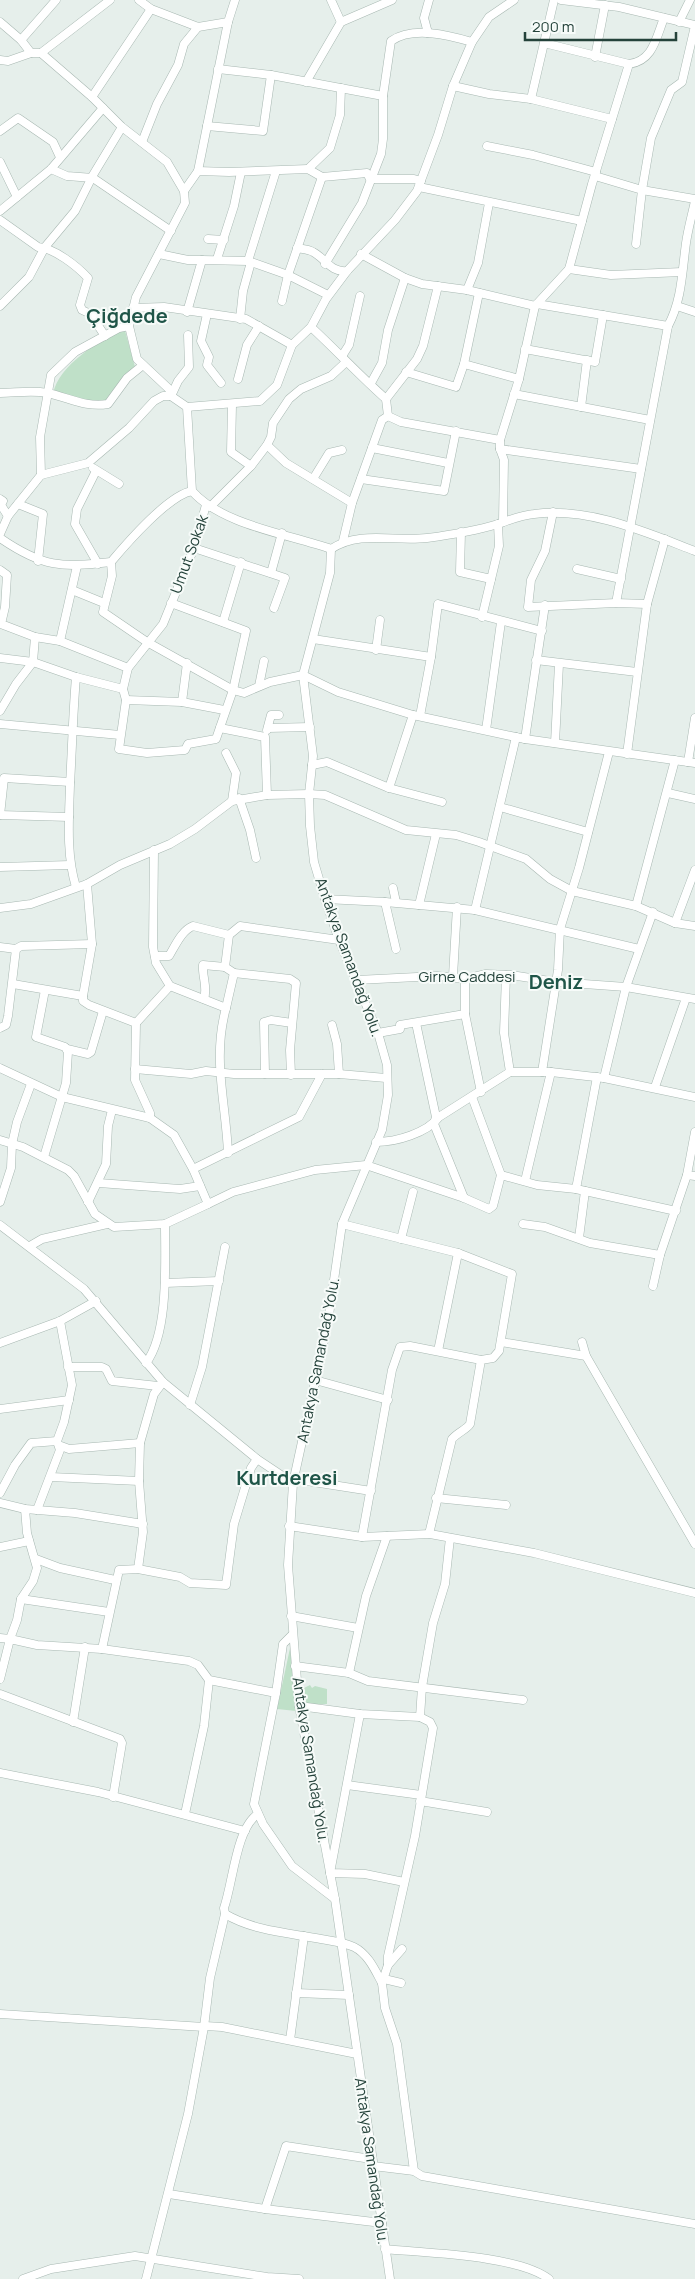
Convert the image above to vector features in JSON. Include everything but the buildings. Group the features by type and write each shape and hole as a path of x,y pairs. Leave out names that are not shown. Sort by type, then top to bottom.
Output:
{"street":[{"path":"21,40 56,0"},
{"path":"0,60 8,61 31,53 41,53 110,0"},
{"path":"139,0 151,9 198,27 228,22"},
{"path":"184,191 198,171 228,22 235,0"},
{"path":"330,0 341,22"},
{"path":"306,82 341,22 392,0"},
{"path":"428,0 424,18 428,33"},
{"path":"0,534 8,516 42,475 88,463 129,428 162,396 171,396 187,407 232,405 260,401 277,385 292,345 311,327 328,296 347,271 395,220 420,184 453,86 472,42 488,17 514,0"},
{"path":"531,99 554,0"},
{"path":"560,0 605,5 695,26 682,82 671,90 651,138 642,190 636,244"},
{"path":"678,22 690,0"},
{"path":"595,57 605,5"},
{"path":"92,98 151,9"},
{"path":"544,43 595,57 630,64 644,60 650,55 664,18"},
{"path":"0,22 21,40 31,53"},
{"path":"142,142 157,104 178,65 184,44 198,27"},
{"path":"325,264 362,203 382,147 383,96 391,41 412,34 428,33 472,42"},
{"path":"41,53 122,127 167,162 184,191 185,203 136,297 129,326 137,359 169,389 171,396"},
{"path":"482,617 499,546 504,460 500,449 500,440 519,379 536,305 569,269 612,119 630,64"},
{"path":"218,69 271,75 383,96"},
{"path":"207,126 263,131 271,75"},
{"path":"453,86 489,94 531,99 612,119"},
{"path":"308,169 330,148 340,115 341,88"},
{"path":"0,210 51,169 103,108"},
{"path":"0,131 18,118 52,142 60,157"},
{"path":"0,306 29,277 44,247 75,211 108,148 122,127"},
{"path":"487,146 534,155 642,190 695,200 677,306 668,326 616,603"},
{"path":"0,162 17,197"},
{"path":"51,169 67,176 93,178 171,231"},
{"path":"198,171 241,172 308,169 322,177 367,173 370,179"},
{"path":"240,319 243,291 250,261 276,171"},
{"path":"217,259 234,206 241,172"},
{"path":"282,301 296,248 322,177"},
{"path":"370,179 414,178 420,184 489,203 582,221"},
{"path":"467,290 478,263 489,203"},
{"path":"0,220 38,246 44,247 88,278 80,306 82,310 97,317 99,327 105,336"},
{"path":"208,239 224,240"},
{"path":"296,248 313,252 325,264 341,272 347,271"},
{"path":"159,254 188,260 250,261 288,275 328,296"},
{"path":"361,254 405,278 438,286 467,290 536,305 668,326"},
{"path":"187,312 202,260"},
{"path":"569,269 611,275 682,272"},
{"path":"371,383 382,363 388,330 405,278"},
{"path":"386,398 423,346 438,286"},
{"path":"406,372 456,386 464,364 479,293"},
{"path":"344,360 360,296"},
{"path":"677,306 695,312"},
{"path":"132,308 164,307 246,320 292,345"},
{"path":"207,314 201,341 209,358 208,365 221,383"},
{"path":"525,349 595,362 603,315"},
{"path":"42,475 40,437 46,393 51,375 75,352 119,328 129,326"},
{"path":"238,379 247,345 259,326"},
{"path":"311,327 386,398 388,416"},
{"path":"171,396 178,381 189,367 188,334"},
{"name":"Umut Sokak","path":"128,668 163,624 194,548 208,506 251,466 267,445 271,437 273,423 289,399 301,389 331,376 344,360"},
{"path":"581,407 587,360"},
{"path":"464,364 519,379"},
{"path":"0,393 46,393 76,403 96,406 108,404 127,378 143,365"},
{"path":"514,394 650,420"},
{"path":"232,405 231,452 251,466"},
{"path":"187,407 192,491 208,506 228,517 331,549 343,541 356,538 425,538 461,532 532,514 553,512 630,526 695,551"},
{"path":"388,416 401,422 500,440"},
{"path":"343,541 352,502 382,420 388,416"},
{"path":"361,480 444,491 448,463 456,431"},
{"path":"267,445 286,463 352,502"},
{"path":"372,448 448,463"},
{"path":"500,449 641,469"},
{"path":"313,479 329,453 342,450"},
{"path":"88,463 96,471 118,484"},
{"path":"96,471 77,509 75,524 98,564"},
{"path":"0,538 38,561 77,566 111,562 174,498 192,491"},
{"path":"0,499 3,501 1,505 8,516"},
{"path":"18,504 43,514 38,561"},
{"path":"553,512 545,551 531,580 528,607 616,603 647,604"},
{"path":"461,532 460,572 491,579"},
{"path":"271,573 282,533"},
{"path":"626,754 647,604 665,539"},
{"path":"194,548 285,578 274,608"},
{"name":"Antakya Samandağ Yolu.","path":"331,549 330,573 303,675 310,727 312,765 309,794 310,826 314,862 339,940 378,1033 387,1065 388,1094 382,1130 342,1224 328,1322 293,1481 288,1565 299,1706 335,1899 390,2279"},
{"path":"111,562 109,593 104,603 103,612 147,642 187,662 233,690 244,692 259,686 303,675 338,692 416,715 525,739 691,763 695,718"},
{"path":"223,622 241,562"},
{"path":"60,641 77,566"},
{"path":"577,569 621,579"},
{"path":"0,570 7,575 5,606 1,624 35,638 60,641 128,668 123,689 126,700 119,749 147,753 185,750 188,744 216,739 220,728 224,710 233,690 246,631 171,602"},
{"path":"72,590 104,603"},
{"path":"389,788 416,715 431,657 438,604 501,622 542,631"},
{"path":"525,739 545,606"},
{"path":"376,650 380,620"},
{"path":"486,730 501,622"},
{"path":"0,711 16,684 33,662 35,638"},
{"path":"314,639 431,657"},
{"path":"0,658 33,662 76,677 123,689"},
{"path":"259,686 264,660"},
{"path":"536,660 637,672"},
{"path":"182,702 187,662"},
{"path":"555,743 559,664"},
{"path":"76,677 69,817 70,865 76,887"},
{"path":"126,700 182,702 224,710"},
{"path":"267,795 265,737 271,716 279,715"},
{"path":"0,724 14,727 72,729 120,735"},
{"path":"268,728 310,727"},
{"path":"220,728 265,737"},
{"path":"475,910 516,737"},
{"path":"542,1072 556,982 560,929 609,752"},
{"path":"226,753 236,773 235,800 250,830 256,858"},
{"path":"636,906 676,760"},
{"path":"312,765 327,762 389,788 442,802"},
{"path":"69,817 0,815 4,778 70,782"},
{"path":"668,793 695,799"},
{"path":"0,908 31,904 87,884 120,865 170,844 195,829 235,800 267,795 309,794 325,795 406,830 456,836 526,859 550,879 572,891 636,906 675,923 695,926"},
{"path":"500,807 588,832"},
{"path":"419,905 436,834"},
{"path":"154,850 154,956 170,986 226,1008"},
{"path":"0,866 70,865"},
{"path":"675,923 695,870"},
{"path":"87,884 92,944 83,1001 102,1011 136,1023"},
{"path":"393,888 396,902"},
{"path":"326,899 396,902 475,910 639,949"},
{"path":"385,902 396,949"},
{"path":"453,976 457,908"},
{"path":"576,1189 600,1078 626,987 653,912"},
{"path":"154,956 170,956 177,942 193,926 229,935"},
{"path":"225,967 229,935 240,926 339,940"},
{"path":"0,947 16,949 21,946 92,944"},
{"path":"0,1028 6,1025 8,1016 16,949"},
{"path":"204,999 206,993 203,965 225,967 234,973 290,979 296,983 292,1023 291,1075"},
{"path":"228,1153 219,1072 222,1021 234,973"},
{"name":"Girne Caddesi","path":"357,980 392,977 453,976 465,979 486,974 506,975 556,982 626,987 695,999"},
{"path":"506,975 504,1033 510,1072"},
{"path":"465,979 465,1014 480,1092"},
{"path":"13,984 83,996"},
{"path":"150,1118 135,1080 136,1023 170,986"},
{"path":"45,990 35,1036 67,1049 88,1054 91,1052 102,1011"},
{"path":"655,1087 686,998"},
{"path":"378,1033 400,1029 400,1025 465,1014"},
{"path":"265,1074 264,1022 270,1020 292,1023"},
{"path":"416,1023 436,1117 434,1124 464,1198"},
{"path":"332,1025 337,1044 339,1074"},
{"path":"44,1157 67,1078 67,1049"},
{"path":"0,1068 62,1097 150,1118 174,1135 193,1169 208,1204"},
{"path":"135,1070 191,1074 206,1071 234,1074 339,1074 386,1078"},
{"path":"376,1142 400,1139 434,1124 439,1117 510,1072 551,1072 600,1078 695,1096"},
{"path":"525,1181 551,1072"},
{"path":"193,1169 299,1117 322,1074"},
{"path":"0,1202 11,1168 12,1144 17,1122 31,1084"},
{"path":"0,1140 44,1157 74,1176 95,1214 106,1224 120,1228 165,1224 233,1192 315,1170 366,1166 464,1198 489,1209 493,1206 501,1175 472,1097"},
{"path":"88,1202 99,1183 107,1160 108,1126 112,1110"},
{"path":"652,1286 660,1255 691,1175 695,1132"},
{"path":"501,1175 537,1185 576,1189 676,1211"},
{"path":"99,1183 180,1189 200,1186"},
{"path":"579,1238 585,1191"},
{"path":"401,1239 413,1192"},
{"path":"30,1246 42,1239 106,1224"},
{"path":"146,1362 154,1353 158,1342 165,1282 165,1224"},
{"path":"342,1224 458,1253 512,1274 499,1351 493,1358 481,1360 410,1346 400,1347 392,1370 362,1537"},
{"path":"523,1224 545,1228 590,1243 660,1255"},
{"path":"0,1225 30,1246 96,1301 146,1362 161,1384 257,1459 293,1481 371,1491"},
{"path":"190,1405 202,1366 224,1247"},
{"path":"438,1351 458,1253"},
{"path":"165,1282 219,1280"},
{"path":"0,1343 60,1321 96,1301"},
{"path":"37,1510 51,1477 72,1385 60,1321"},
{"path":"501,1342 586,1356"},
{"path":"582,1342 586,1356 695,1544"},
{"path":"429,1534 436,1498 452,1439 458,1432 468,1428 470,1424 481,1360"},
{"path":"68,1368 102,1367 106,1369 112,1381 161,1384"},
{"path":"315,1380 388,1400"},
{"path":"138,1570 142,1524 139,1481 140,1443 161,1384"},
{"path":"0,1409 69,1400"},
{"path":"0,1493 15,1465 31,1443 59,1444 68,1448 140,1443"},
{"path":"102,1649 118,1570 138,1570 180,1577 190,1583 226,1585 234,1524 251,1468 257,1459"},
{"path":"51,1477 139,1481"},
{"path":"436,1498 506,1505"},
{"path":"0,1503 25,1509 75,1513 142,1524"},
{"path":"0,1680 21,1599 36,1574 36,1559 29,1540 25,1509"},
{"path":"289,1526 362,1537 429,1534 534,1553 695,1593"},
{"path":"349,1673 366,1596 387,1536"},
{"path":"420,1717 422,1687 433,1623 445,1584 450,1538"},
{"path":"0,1547 29,1540"},
{"path":"36,1559 55,1566 115,1580"},
{"path":"21,1599 109,1612"},
{"path":"291,1616 358,1628"},
{"path":"292,1635 283,1644 276,1693 254,1804 263,1824 292,1866 335,1899"},
{"path":"0,1638 37,1645 102,1649 193,1662 209,1680 276,1693"},
{"path":"73,1722 85,1648"},
{"path":"295,1666 349,1673 368,1681 523,1700"},
{"path":"184,1814 204,1726 209,1680"},
{"path":"0,1694 121,1741 113,1797"},
{"path":"299,1706 360,1714 420,1717 430,1722 433,1728 421,1798 388,1956 388,1965 383,1981 385,2008 397,2044 414,2171"},
{"path":"360,1714 330,1874 365,1874 404,1882"},
{"path":"0,1773 113,1797 245,1831"},
{"path":"348,1785 488,1812"},
{"path":"146,2279 188,2114 204,2026 210,1978 225,1914 224,1908 245,1831 252,1818 258,1814"},
{"path":"225,1914 244,1924 341,1942 354,1947 366,1956 383,1981 401,1983"},
{"path":"290,2040 304,1936"},
{"path":"388,1965 402,1949"},
{"path":"296,1993 349,1995"},
{"path":"0,2014 222,2027 357,2054"},
{"path":"265,2210 286,2146 414,2171 422,2176 695,2224"},
{"path":"169,2194 265,2210 382,2223"},
{"path":"385,2249 488,2260 522,2267 549,2279"},
{"path":"23,2279 52,2269 81,2263 135,2256 267,2277 299,2279"}],"green space":[{"path":"124,327 137,374 106,401 88,402 53,394 63,373 81,355"},
{"path":"290,1648 296,1711 277,1709"},
{"path":"310,1685 312,1688 315,1686 327,1689 327,1704 304,1704 304,1688"}],"district":[{"name":"Çiğdede","path":"127,315"},
{"name":"Deniz","path":"556,981"},
{"name":"Kurtderesi","path":"287,1477"}]}
